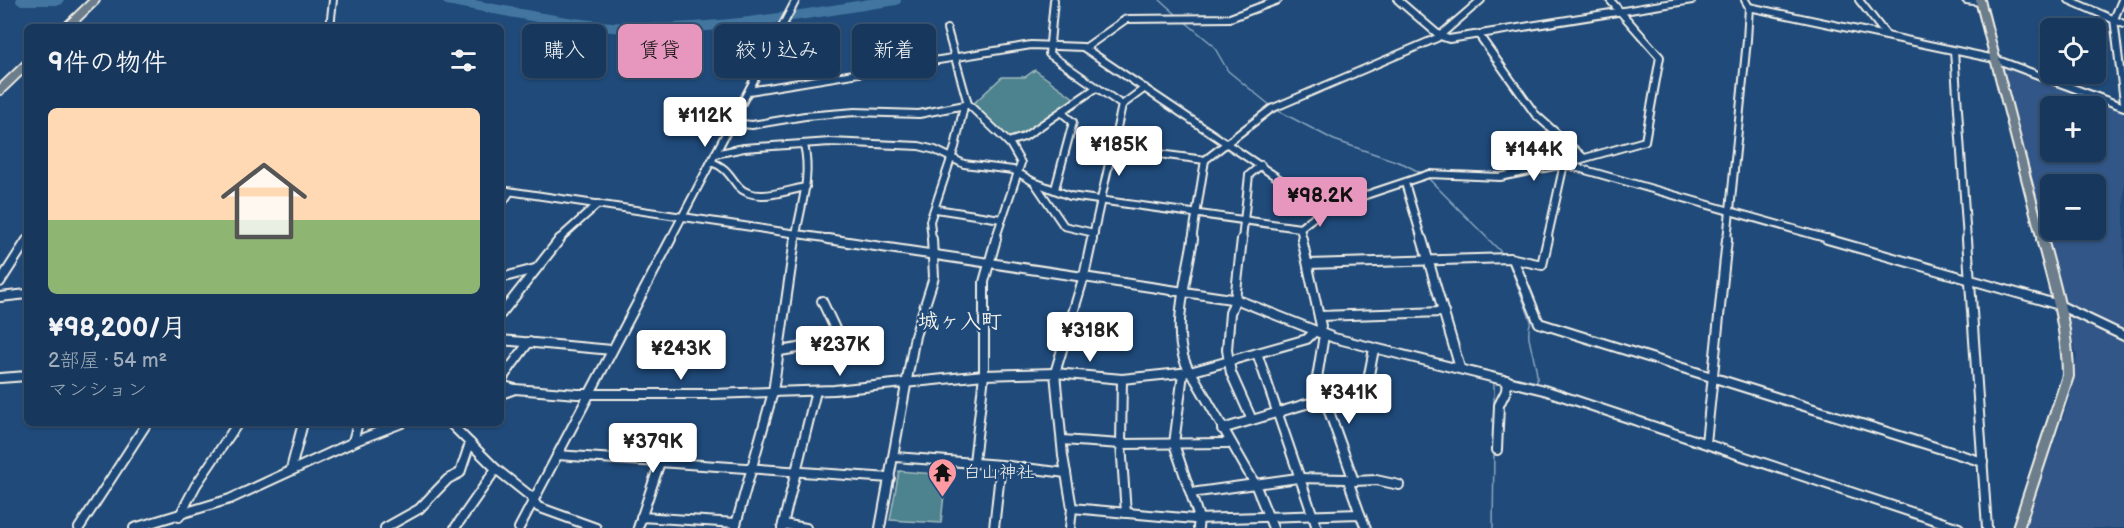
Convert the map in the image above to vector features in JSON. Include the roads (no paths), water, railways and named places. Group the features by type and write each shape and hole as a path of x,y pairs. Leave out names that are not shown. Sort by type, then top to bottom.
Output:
{"main road":[{"path":"1980,1 2059,305 2068,352 2068,376 2018,528"},
{"path":"69,24 93,2"},
{"path":"0,90 24,67"}],"street":[{"path":"330,24 333,0"},
{"path":"519,528 796,0"},
{"path":"1054,0 1050,56 1122,105"},
{"path":"1085,48 1126,19 1230,18 1278,0"},
{"path":"1398,0 1440,36 1449,39 1692,0"},
{"path":"1198,528 1199,518 1174,444 1187,369 1178,333 1204,160 1273,108 1440,36 1481,0"},
{"path":"715,154 744,148 830,142 919,146 935,150 950,159 969,165 996,166 1017,171 1034,182 1070,196 1300,228 1324,209 1425,176 1500,177 1564,164 1646,141 1660,57 1611,0"},
{"path":"1706,443 1749,7 1745,0"},
{"path":"1859,0 1887,36"},
{"path":"1966,0 1980,1"},
{"path":"2069,0 2124,24"},
{"path":"2122,0 2114,19 2124,102"},
{"path":"1749,7 1995,59 2124,107"},
{"path":"880,528 917,328 934,277 930,221 936,209 967,104 947,30"},
{"path":"1479,35 1535,114 1584,158"},
{"path":"749,90 1031,45 1085,48 1324,209"},
{"path":"1954,51 1987,528"},
{"path":"1008,142 1022,138 1096,88"},
{"path":"1070,528 1072,508 1055,373 1084,276 1122,105 1145,88"},
{"path":"732,123 752,125 805,116 855,112 919,114 967,104"},
{"path":"967,104 1008,142 1021,163 1001,219 984,282 984,375 975,462"},
{"path":"1055,189 1073,122 1061,112"},
{"path":"641,517 735,526 773,392 795,234 806,187 807,157 804,145"},
{"path":"1113,148 1204,160"},
{"path":"711,162 724,166 740,188 751,194 806,187"},
{"path":"1564,164 2059,305 2124,336"},
{"path":"1308,264 1509,259 1542,265 1564,164"},
{"path":"1252,420 1228,361 1226,337 1231,304 1235,300 1249,175 1261,165"},
{"path":"1034,182 1064,226 1094,233"},
{"path":"1405,183 1460,368"},
{"path":"504,191 1235,300 1320,333 1374,349 1507,380 1706,443 1959,528"},
{"path":"504,201 510,192"},
{"path":"504,310 561,237 598,204"},
{"path":"936,209 1001,219"},
{"path":"1300,228 1319,315 1317,378 1366,528"},
{"path":"0,282 24,245"},
{"path":"1509,259 1539,323 1983,462"},
{"path":"504,277 535,269"},
{"path":"0,297 24,294"},
{"path":"780,351 798,348 838,335 822,301"},
{"path":"1319,315 1444,312"},
{"path":"504,384 515,389 589,393 773,392 816,391 984,375 1055,373 1122,379 1186,373 1307,339 1320,333"},
{"path":"504,340 612,350"},
{"path":"504,379 530,342"},
{"path":"1368,398 1367,386 1374,349"},
{"path":"1257,353 1317,528"},
{"path":"1186,373 1255,484 1274,528"},
{"path":"0,378 24,376"},
{"path":"1122,379 1121,444 1126,513"},
{"path":"1497,450 1499,405 1506,390 1507,380"},
{"path":"504,393 515,389"},
{"path":"806,528 782,526 816,391"},
{"path":"1222,429 1306,404 1326,402"},
{"path":"79,528 145,426"},
{"path":"179,517 195,485 236,426"},
{"path":"291,469 302,426"},
{"path":"353,441 357,426"},
{"path":"134,528 179,517 229,499 353,441 394,426"},
{"path":"453,426 538,507 596,528"},
{"path":"1062,440 1121,444 1230,443"},
{"path":"385,528 419,509 448,479 460,473 470,443"},
{"path":"557,455 890,478"},
{"path":"894,457 975,462 1066,473"},
{"path":"638,528 660,462"},
{"path":"994,528 1001,465"},
{"path":"455,528 496,469"},
{"path":"1191,493 1298,478 1376,480 1399,485"},
{"path":"1072,508 1199,518 1360,514"}],"waterway":[{"path":"21,0 59,0"},
{"path":"447,0 539,17 632,28 732,24 896,0"},
{"path":"1160,0 1177,15"},
{"path":"1183,20 1213,45 1228,71 1271,106"},
{"path":"1275,109 1334,140 1404,164 1423,174"},
{"path":"1427,177 1504,255"},
{"path":"1495,373 1537,382 1529,335 1531,321 1508,261"},
{"path":"1494,383 1494,440"},
{"path":"1493,528 1494,451"}],"place":[{"name":"白山神社","path":"942,498"}],"district":[{"name":"城ヶ入町","path":"960,321"}]}
